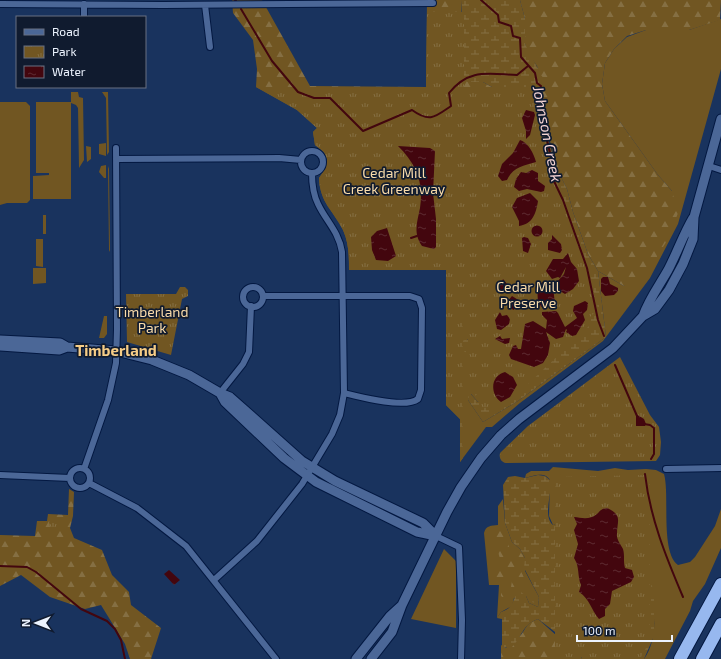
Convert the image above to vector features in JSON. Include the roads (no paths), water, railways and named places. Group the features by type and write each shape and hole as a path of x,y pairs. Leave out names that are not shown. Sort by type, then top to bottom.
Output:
{"highway":[{"path":"680,659 721,584"},
{"path":"702,659 721,624"}],"main road":[{"path":"371,659 392,632 402,605 436,536 461,487 477,463 496,440 519,419 603,356 643,316 655,309 674,281 693,239 694,217 721,119"},
{"path":"643,316 648,302 668,270 682,235 694,217"},
{"path":"668,270 674,281"},
{"path":"0,340 60,343 67,347 116,351 139,356 171,367 195,378 238,403 285,447 309,472 335,481 423,523 436,536"},
{"path":"0,346 59,350 67,347"},
{"path":"356,659 390,616 402,605"}],"street":[{"path":"0,4 84,4 124,2 205,5 433,3"},
{"path":"84,4 84,16"},
{"path":"205,5 210,46"},
{"path":"84,469 108,400 116,351 116,148"},
{"path":"311,152 320,156 322,166 317,172 312,173 304,170 301,160 304,155 311,152"},
{"path":"116,159 279,158 301,160"},
{"path":"708,166 721,170"},
{"path":"214,580 257,541 309,472 327,445 338,423 344,393 341,246 335,230 317,202 313,187 312,173"},
{"path":"251,287 258,288 263,296 259,304 251,306 246,304 243,298 246,290 251,287"},
{"path":"263,296 415,296 420,301 422,308 421,390 418,399 411,402 386,402 344,393"},
{"path":"220,393 244,364 248,352 251,306"},
{"path":"666,469 721,468"},
{"path":"76,469 84,469 89,475 89,482 84,488 76,488 71,483 70,474 76,469"},
{"path":"0,475 70,478"},
{"path":"89,482 124,500 148,515 186,546 276,659"},
{"path":"436,536 459,547 462,659"}],"water":[{"path":"526,110 534,112 535,115 530,135 526,139 526,131 522,118"},
{"path":"520,140 526,143 534,155 536,162 515,170 507,180 502,181 498,176 502,164 513,153"},
{"path":"398,146 430,148 435,151 433,193 436,219 436,247 434,249 422,246 417,237 416,228 421,199 420,182 410,160"},
{"path":"532,170 538,173 538,181 545,186 544,191 541,192 527,189 519,191 514,187 516,179 521,172 526,173"},
{"path":"530,193 538,201 536,210 528,223 519,226 519,221 512,207 517,198"},
{"path":"537,225 541,227 543,231 541,235 537,237 533,235 531,231 533,227"},
{"path":"387,228 396,256 388,261 376,260 372,250 371,237 377,231"},
{"path":"552,235 561,244 562,250 560,253 548,250 548,243 552,239"},
{"path":"522,238 528,238 531,244 528,253 523,251"},
{"path":"568,253 571,262 577,269 579,281 573,289 565,294 560,291 557,282 564,274 566,267 560,278 558,277 552,279 546,271 553,259 563,259"},
{"path":"603,277 608,277 610,284 618,288 618,291 614,295 605,296 601,291 601,279"},
{"path":"503,279 507,284 504,290 497,291 496,290 500,286"},
{"path":"544,281 548,282 552,286 555,301 543,308 538,304 538,289"},
{"path":"512,296 520,301 517,304 518,307 513,310 507,302"},
{"path":"585,301 588,303 587,310 583,314 585,320 576,335 572,336 566,332 566,329 563,337 556,339 546,332 550,343 548,355 543,363 534,367 511,359 509,355 513,346 516,345 518,349 521,349 525,324 533,321 546,329 547,320 542,315 542,312 556,311 565,327 577,318 573,311 574,306"},
{"path":"500,312 502,316 507,315 510,319 509,324 501,330 497,329 495,320"},
{"path":"500,336 502,339 510,338 509,343 505,344 495,339"},
{"path":"505,372 513,377 517,385 510,397 501,402 497,399 493,386 496,377"},
{"path":"636,414 644,419 646,424 645,426 636,426"},
{"path":"607,508 617,516 617,536 623,549 625,568 632,570 634,577 631,582 612,591 610,604 605,609 605,616 599,619 586,598 579,592 581,585 574,558 578,544 574,530 577,524 574,517 592,517 601,510"},
{"path":"169,570 180,580 174,585 164,574"}],"waterway":[{"name":"Johnson Creek","path":"481,0 498,15 499,22 511,26 513,36 520,38 521,57 535,73 537,83 541,86 537,99 551,157 552,177 563,200 587,268 598,320 604,336"},
{"path":"241,9 272,61 298,92 314,98 330,98 363,131 412,110 423,116 436,116 451,106 449,93 456,85 464,80 480,74 517,75 528,66"},
{"path":"411,238 417,236"},
{"name":"Johnson Creek","path":"615,365 637,416"},
{"name":"Johnson Creek","path":"644,424 650,425 654,428 654,454 651,459"},
{"name":"Johnson Creek","path":"645,474 647,490 655,522 683,597"},
{"path":"0,566 27,567 36,572 81,609 107,621 115,629 121,640 125,659"}],"district":[{"name":"Timberland","path":"116,351"}],"park label":[{"name":"Cedar Mill Creek Greenway","path":"394,182"},
{"name":"Cedar Mill Preserve","path":"528,296"},
{"name":"Timberland Park","path":"152,320"}]}
